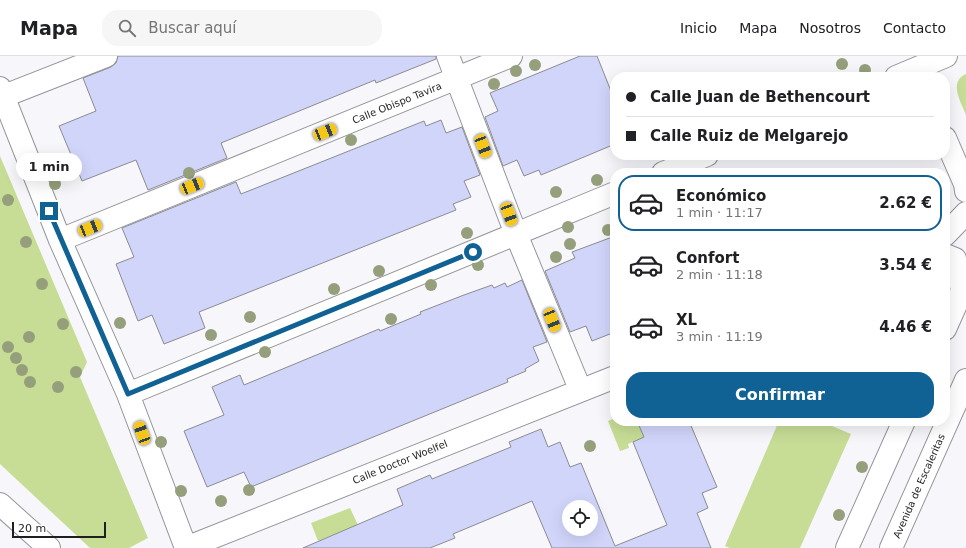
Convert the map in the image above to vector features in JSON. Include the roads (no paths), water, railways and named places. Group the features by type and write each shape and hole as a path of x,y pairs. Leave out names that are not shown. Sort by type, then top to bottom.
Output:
{"street":[{"path":"106,56 2,92 60,240 128,394 186,548"},
{"path":"448,56 458,78 516,234 580,389"},
{"name":"Calle Obispo Tavira","path":"60,240 511,56"},
{"path":"909,70 946,56"},
{"path":"950,150 965,184 966,192"},
{"path":"676,168 695,160"},
{"path":"128,394 610,195"},
{"path":"950,230 966,213"},
{"path":"950,257 955,259 964,286 950,318"},
{"name":"Calle Doctor Woelfel","path":"186,548 610,378"},
{"name":"Avenida de Escaleritas","path":"950,416 966,380"},
{"path":"847,548 902,426"},
{"name":"Avenida de Escaleritas","path":"891,548 945,426"},
{"path":"0,504 48,548"}]}
